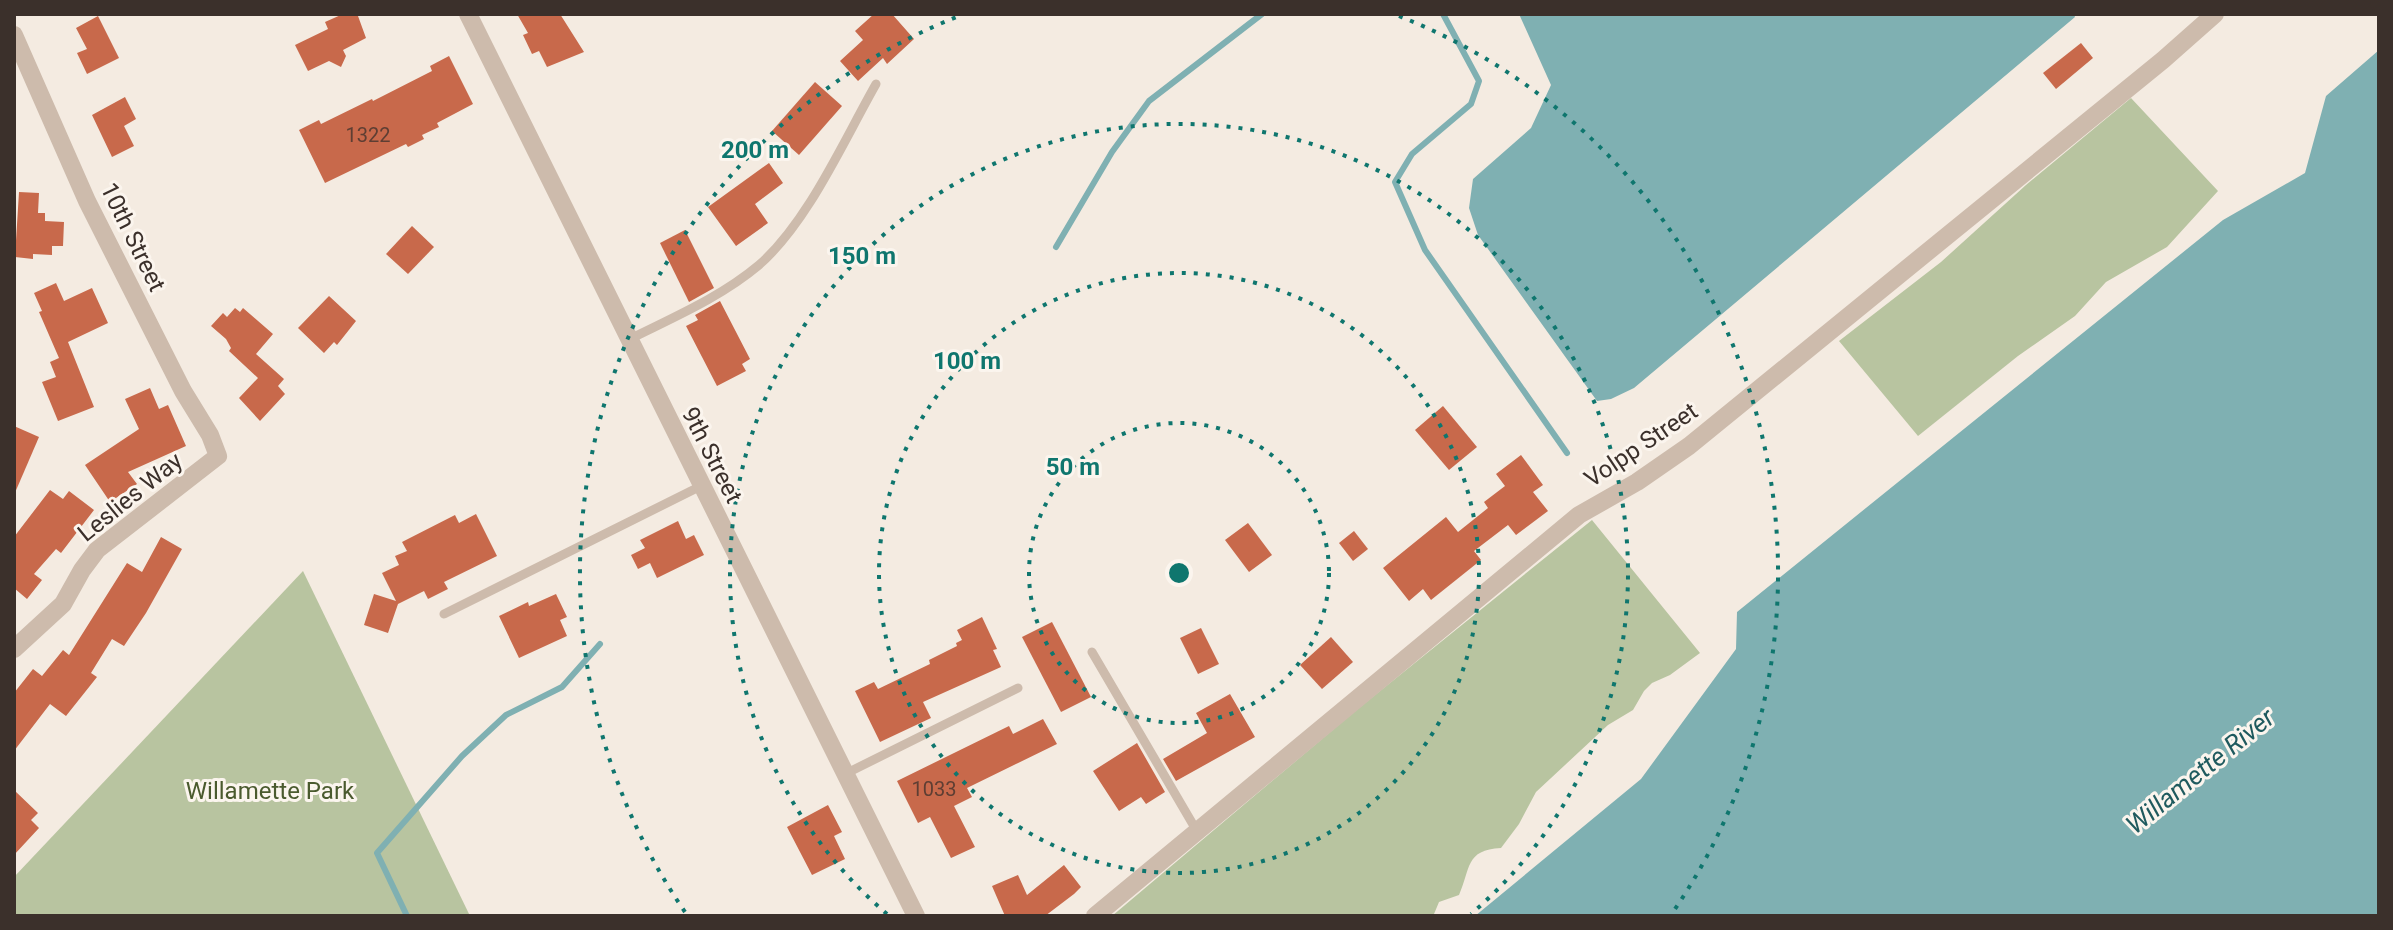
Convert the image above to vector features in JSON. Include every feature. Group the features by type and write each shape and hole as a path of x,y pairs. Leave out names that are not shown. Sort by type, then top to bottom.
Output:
{"street":[{"name":"9th Street","path":"468,14 916,916"},
{"name":"Volpp Street","path":"1095,916 1579,515 1637,482 1689,446 2163,60 2215,14"},
{"name":"10th Street","path":"14,35 87,201 183,391 210,435 218,456"},
{"name":"Leslies Way","path":"14,649 63,604 97,550 218,456"}],"lane":[{"path":"630,339 730,285 759,265 790,233 876,84"},
{"path":"444,614 701,486"},
{"path":"1092,652 1198,833"},
{"path":"845,774 1018,688"}],"green space":[{"path":"2131,98 2218,191 2167,247 2106,282 2075,316 2018,356 1918,436 1839,341 1941,262 2026,185"},
{"path":"1592,520 1700,653 1670,675 1652,683 1633,710 1608,725 1536,792 1519,824 1501,848 1481,852 1471,862 1459,895 1439,902 1431,916 1112,916 1354,712"},
{"name":"Willamette Park","path":"303,571 470,916 14,916 14,877"}],"water":[{"path":"1519,14 2074,14 2075,17 1634,388 1611,399 1597,401 1478,235 1469,208 1473,179 1531,128 1551,85"},
{"name":"Willamette River","path":"2379,50 2379,916 1475,916 1641,779 1736,649 1737,612 2223,220 2305,173 2326,96"}],"building":[{"path":"343,14 358,16 366,38 343,50 346,56 341,67 329,61 308,71 295,45 328,29 325,22"},
{"path":"517,14 560,14 584,52 547,67 539,51 532,54 523,35 528,33"},
{"path":"874,14 892,14 914,39 887,64 883,58 858,81 840,61 863,40 855,31"},
{"path":"98,16 119,58 87,74 77,53 87,49 76,28"},
{"path":"2081,43 2093,58 2056,89 2043,73"},
{"path":"449,56 473,104 437,123 439,127 422,135 424,139 408,147 406,144 325,183 299,130 319,120 321,124 373,101 432,71 430,66"},
{"path":"815,82 842,106 799,155 772,131"},
{"path":"125,97 136,119 124,126 134,146 112,157 92,115"},
{"path":"769,163 783,183 755,204 768,223 736,246 708,207"},
{"path":"19,192 39,193 38,213 45,213 45,221 64,222 63,246 52,246 52,255 33,254 33,259 15,257"},
{"path":"412,226 434,247 408,274 386,254"},
{"path":"685,230 714,288 689,302 660,243"},
{"path":"56,283 64,301 92,288 108,323 68,342 94,407 58,421 42,382 56,377 50,362 59,358 34,293"},
{"path":"329,296 356,321 337,345 334,342 324,353 298,328"},
{"path":"720,301 750,359 742,364 746,371 717,386 686,326 698,320 695,315"},
{"path":"235,308 240,312 243,308 273,334 256,354 284,379 278,386 285,394 260,421 239,398 258,378 229,351 231,348 226,339 211,326 223,313 227,317"},
{"path":"150,388 159,409 168,405 186,446 128,472 137,484 110,502 85,465 139,429 125,399"},
{"path":"1443,406 1477,447 1449,470 1415,430"},
{"path":"14,426 39,437 14,495"},
{"path":"1521,455 1543,485 1533,492 1548,511 1516,535 1508,525 1474,551 1481,560 1431,600 1423,589 1409,601 1383,568 1446,517 1458,532 1488,508 1484,502 1505,486 1496,474"},
{"path":"50,490 63,499 69,491 94,510 61,553 56,549 34,574 42,580 27,599 14,588 14,537"},
{"path":"476,514 497,556 444,582 448,589 428,599 424,591 398,604 388,633 364,625 374,594 396,601 382,573 399,565 395,556 407,551 402,542 455,515 459,523"},
{"path":"678,521 686,539 694,535 704,555 657,578 650,563 638,569 631,555 645,548 640,540"},
{"path":"1248,523 1272,555 1249,572 1225,540"},
{"path":"1354,531 1368,549 1353,561 1339,543"},
{"path":"161,537 182,549 124,646 112,639 91,673 97,677 66,716 50,704 14,751 14,693 33,669 42,676 63,650 69,655 127,563 142,572"},
{"path":"556,594 567,617 560,620 567,636 519,658 499,616 528,602 529,606"},
{"path":"982,617 997,649 993,650 1001,667 923,702 931,718 880,742 855,691 874,682 878,689 930,664 929,660 957,646 956,643 962,640 957,630"},
{"path":"1052,622 1091,697 1061,712 1022,637"},
{"path":"1201,628 1219,664 1198,674 1180,638"},
{"path":"1331,637 1353,662 1322,689 1300,665"},
{"path":"1230,694 1255,737 1176,781 1163,759 1207,733 1196,713"},
{"path":"1043,719 1057,744 967,788 972,797 954,806 975,847 951,858 930,817 918,823 897,781 1009,726 1013,734"},
{"path":"1137,743 1165,792 1146,804 1141,797 1119,811 1093,771"},
{"path":"14,790 38,813 31,820 39,828 14,855"},
{"path":"828,805 842,832 834,836 845,859 812,875 787,827"},
{"path":"1064,865 1081,887 1074,894 1045,916 1005,916 992,886 1018,875 1027,895"}],"waterway":[{"path":"1056,247 1112,152 1149,101 1262,14"},
{"path":"1443,14 1479,81 1471,104 1412,154 1395,182 1425,250 1567,453"},
{"path":"407,916 377,853 462,756 506,715 562,687 600,644"}]}
